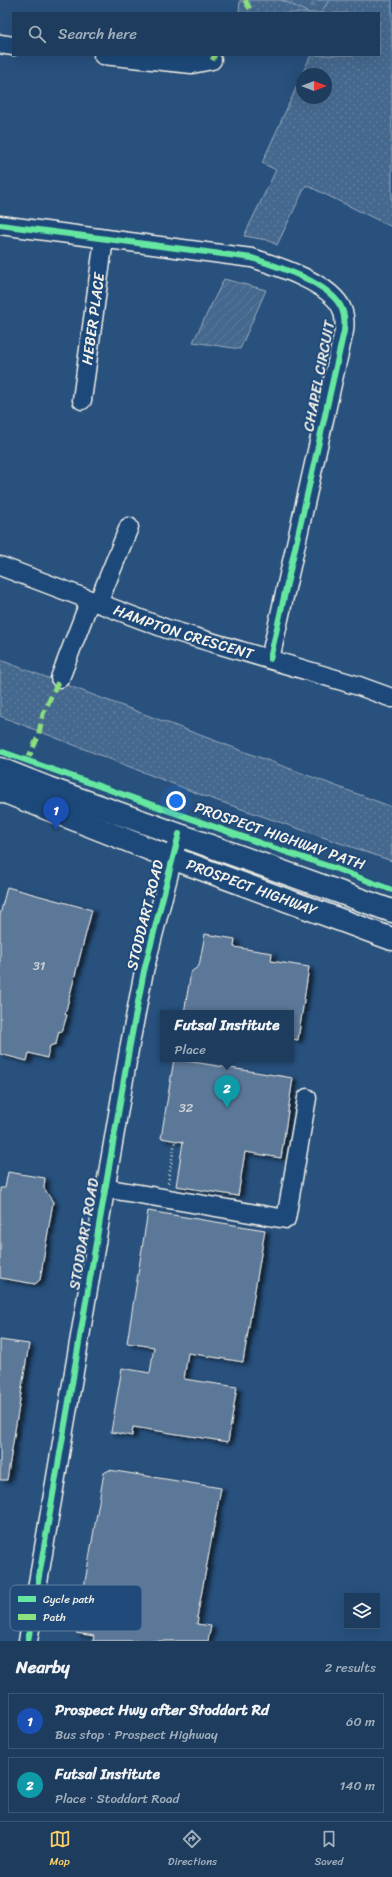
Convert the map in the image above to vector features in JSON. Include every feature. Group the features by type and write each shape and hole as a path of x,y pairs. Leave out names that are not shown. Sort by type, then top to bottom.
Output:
{"main road":[{"name":"PROSPECT HIGHWAY","path":"0,768 48,788 392,911"},
{"name":"PROSPECT HIGHWAY","path":"0,790 172,858 392,939"}],"street":[{"path":"0,44 12,46"},
{"path":"113,56 192,64 212,60"},
{"name":"CHAPEL CIRCUIT","path":"0,225 252,258 294,274 320,287 336,300 342,308 345,319 344,330 270,659"},
{"name":"HEBER PLACE","path":"82,400 104,239"},
{"path":"60,678 129,527"},
{"name":"HAMPTON CRESCENT","path":"0,566 167,629 359,686 392,698"},
{"name":"STODDART ROAD","path":"37,1585 104,1188 144,971 179,834"},
{"path":"104,1188 166,1200 286,1219 306,1098"},
{"name":"STODDART ROAD","path":"28,1641 30,1631"}],"path":[{"path":"166,1200 175,1141"}],"green space":[{"path":"240,0 392,0 392,227 306,185 277,245 267,240 244,236 276,170 262,163 296,88 296,104 332,104 332,68 305,68 311,56 380,56 380,12 239,12"},
{"path":"282,0 329,0 322,12 307,12"},
{"path":"224,279 266,290 240,349 193,342"},
{"path":"0,660 392,807 392,861 204,796 0,716"}],"building":[{"path":"7,887 92,910 65,1014 67,1015 62,1032 59,1031 56,1044 50,1046 47,1058 29,1053 27,1061 0,1054 0,915"},
{"path":"205,934 235,939 234,947 272,953 271,961 309,967 298,1040 294,1039 294,1010 185,1010 191,972 199,966"},
{"path":"174,1062 193,1062 293,1078 281,1158 245,1152 238,1196 176,1186 183,1142 161,1138"},
{"path":"8,1172 45,1178 44,1188 53,1202 40,1280 35,1284 0,1278 0,1188 5,1188"},
{"path":"148,1211 265,1230 243,1362 188,1353 184,1379 237,1387 228,1442 133,1427 132,1436 111,1432 122,1368 150,1373 154,1347 127,1343"},
{"path":"0,1340 29,1344 7,1480 0,1480"},
{"path":"109,1470 221,1488 197,1618 197,1624 211,1626 208,1641 93,1641 94,1636 76,1633 76,1631 142,1631 142,1585 84,1585 104,1473"}],"marked path":[{"path":"245,0 251,11 250,12"},
{"path":"212,60 214,56"},
{"path":"27,761 38,737 43,714 60,678"}],"cycle path":[{"path":"0,225 252,258 289,271 315,284 327,291 342,309 344,314 344,331 270,659"},
{"name":"PROSPECT HIGHWAY PATH","path":"0,751 334,868 392,890"},
{"path":"38,1585 130,1044 144,971 179,834"},
{"path":"28,1641 30,1631"}],"place":[{"name":"Prospect Hwy after Stoddart Rd","path":"56,830"},
{"name":"Futsal Institute","path":"227,1108"}]}
